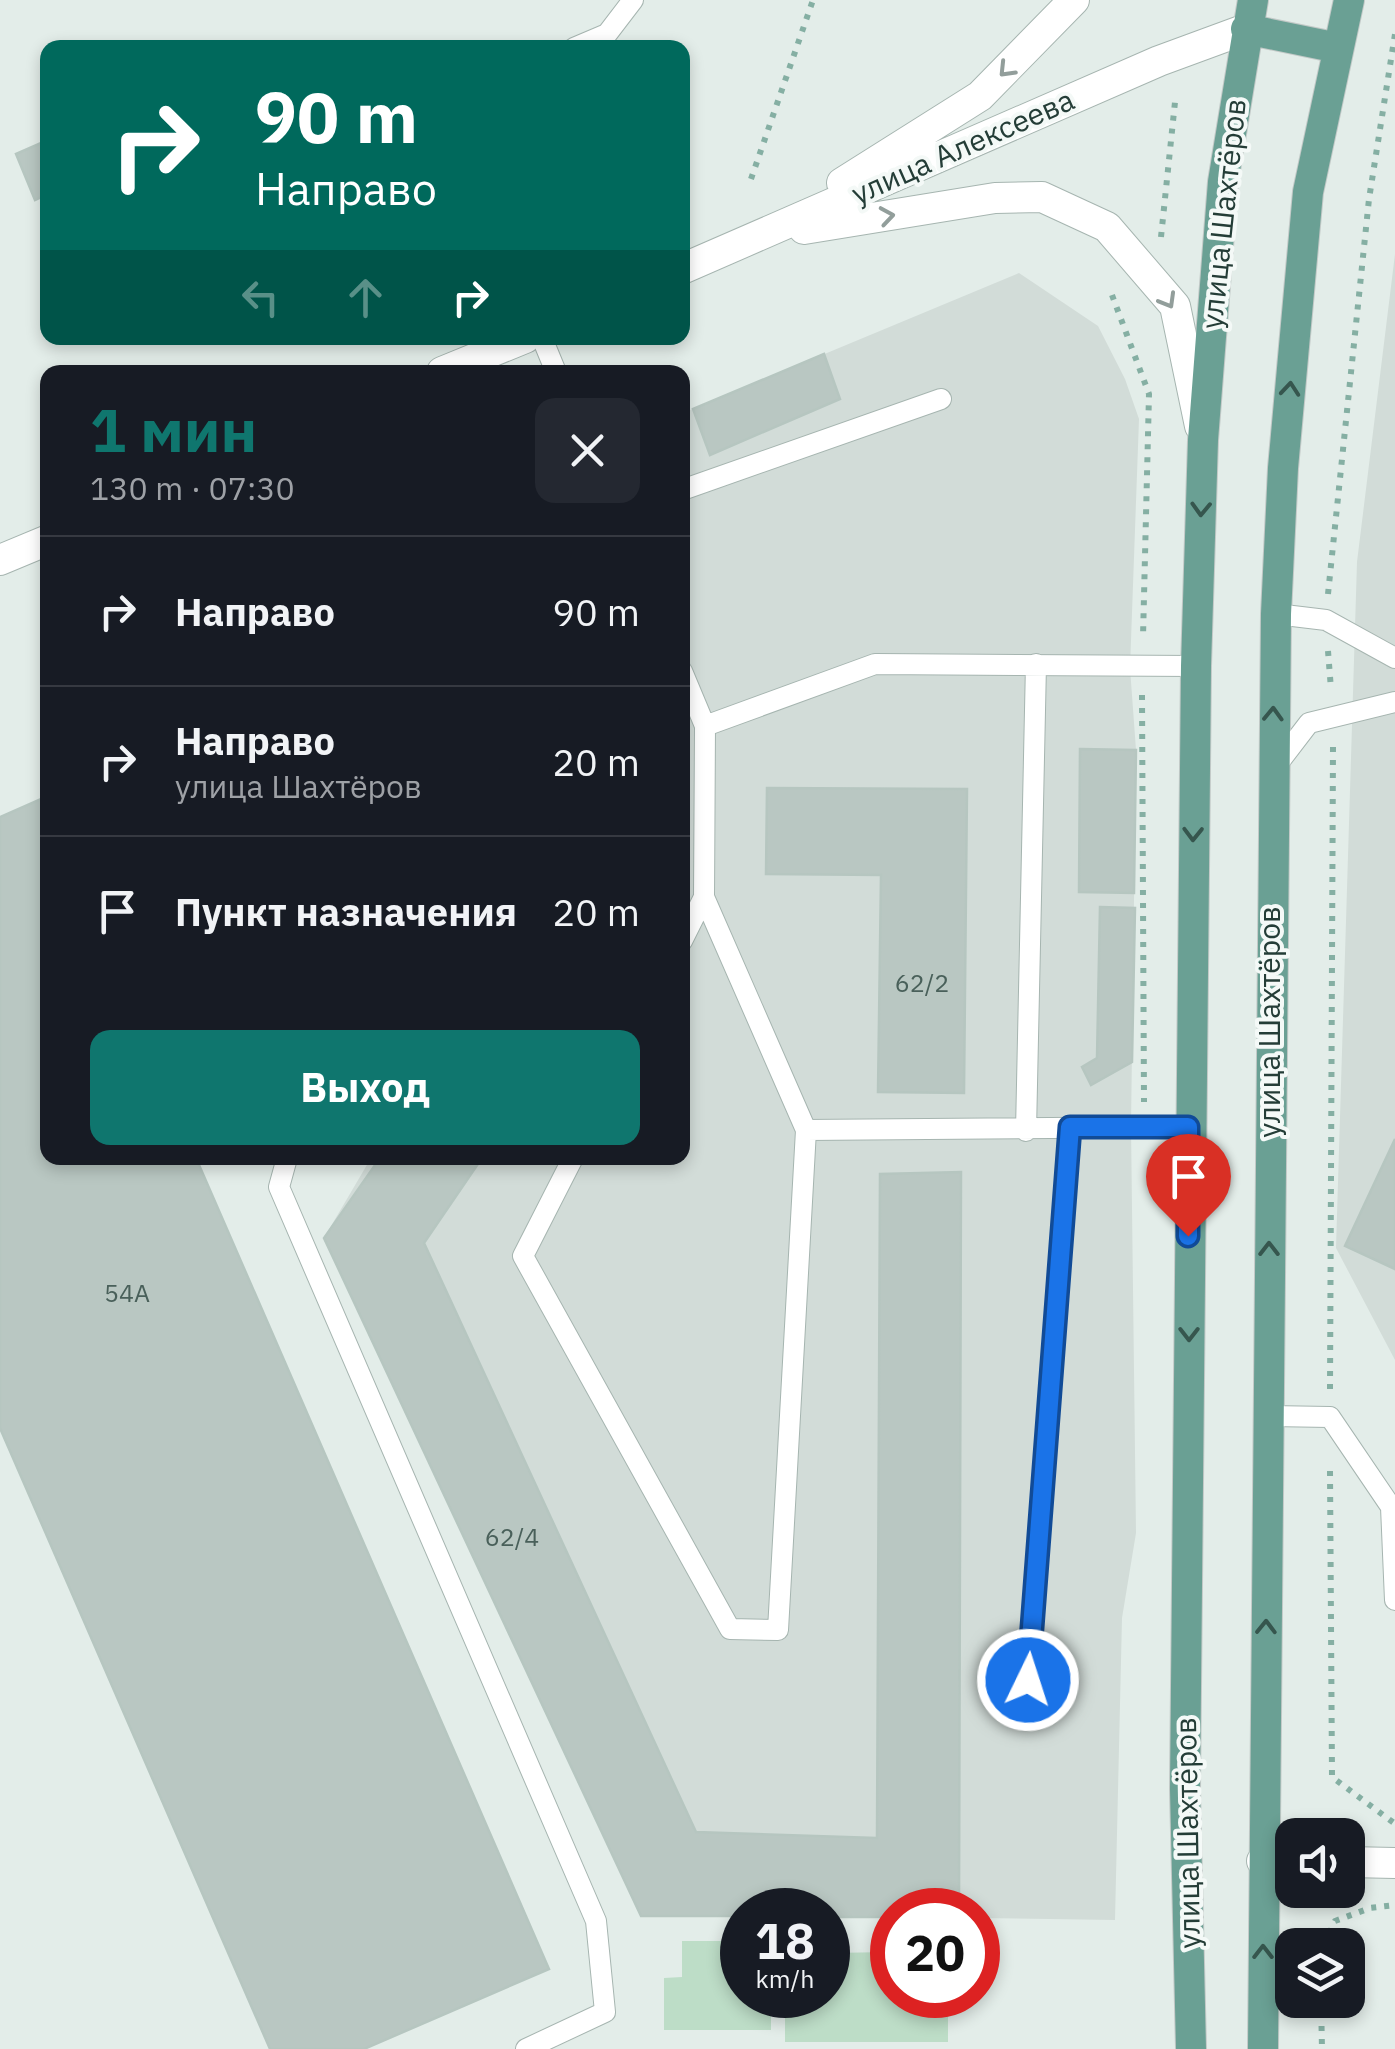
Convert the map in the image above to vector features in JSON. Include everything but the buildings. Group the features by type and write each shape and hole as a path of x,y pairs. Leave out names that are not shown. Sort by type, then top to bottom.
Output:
{"main road":[{"name":"улица Шахтёров","path":"1276,1818 1268,1416 1271,771 1276,614 1283,468 1308,192 1349,0"},
{"name":"улица Шахтёров","path":"1192,2049 1185,1789 1190,1527 1188,1127 1196,666 1203,440 1223,182 1250,15"},
{"path":"1250,15 1338,48"},
{"name":"улица Шахтёров","path":"1264,2049 1275,1890"}],"street":[{"path":"756,237 980,96 1074,0"},
{"name":"улица Алексеева","path":"690,266 1160,61 1250,15"},
{"path":"756,237 994,198 1042,197 1108,227 1174,306 1203,440"},
{"path":"459,365 507,345"},
{"path":"0,560 40,543"},
{"path":"1365,1862 1395,1863"}],"lane":[{"path":"593,40 607,34 633,0"},
{"path":"690,487 941,399"},
{"path":"1276,614 1326,620 1395,658"},
{"path":"706,726 875,664 1196,666"},
{"path":"1026,1131 1036,664"},
{"path":"569,1165 522,1256 730,1629 778,1630 806,1130 704,898 706,726 690,689"},
{"path":"1271,771 1309,723 1334,720 1395,702"},
{"path":"690,925 704,898"},
{"path":"1025,1720 1070,1127"},
{"path":"806,1130 1188,1127"},
{"path":"285,1165 279,1187 596,1921 605,2012 526,2049"},
{"path":"1268,1416 1330,1417 1391,1507 1395,1600"}],"path":[{"path":"751,179 813,0"},
{"path":"1394,1823 1332,1778 1334,720 1326,620 1369,199 1386,70 1395,34"},
{"path":"1160,243 1175,102"},
{"path":"1112,295 1149,394 1142,667 1144,1125"},
{"path":"1332,1928 1335,1921 1370,1908 1395,1906"},
{"path":"1321,2018 1322,2049"}],"shaded area":[{"path":"1395,254 1395,1360 1336,1248 1357,562"},
{"path":"1019,273 1098,326 1125,379 1139,419 1130,668 1136,750 1131,1126 1136,1533 1122,1618 1115,1920 1000,1918 1000,1888 870,1888 870,1917 850,1917 850,1888 720,1888 720,1916 641,1916 324,1238 367,1165 690,1165 690,410"}],"green space":[{"path":"682,1941 720,1941 720,2018 771,2018 771,2030 664,2030 664,1978 682,1977"},
{"path":"870,1952 870,2018 948,2018 948,2042 785,2042 785,2018 850,2018 850,1953"}],"route":[{"path":"1028,1680 1070,1127 1188,1127 1188,1236"}]}
